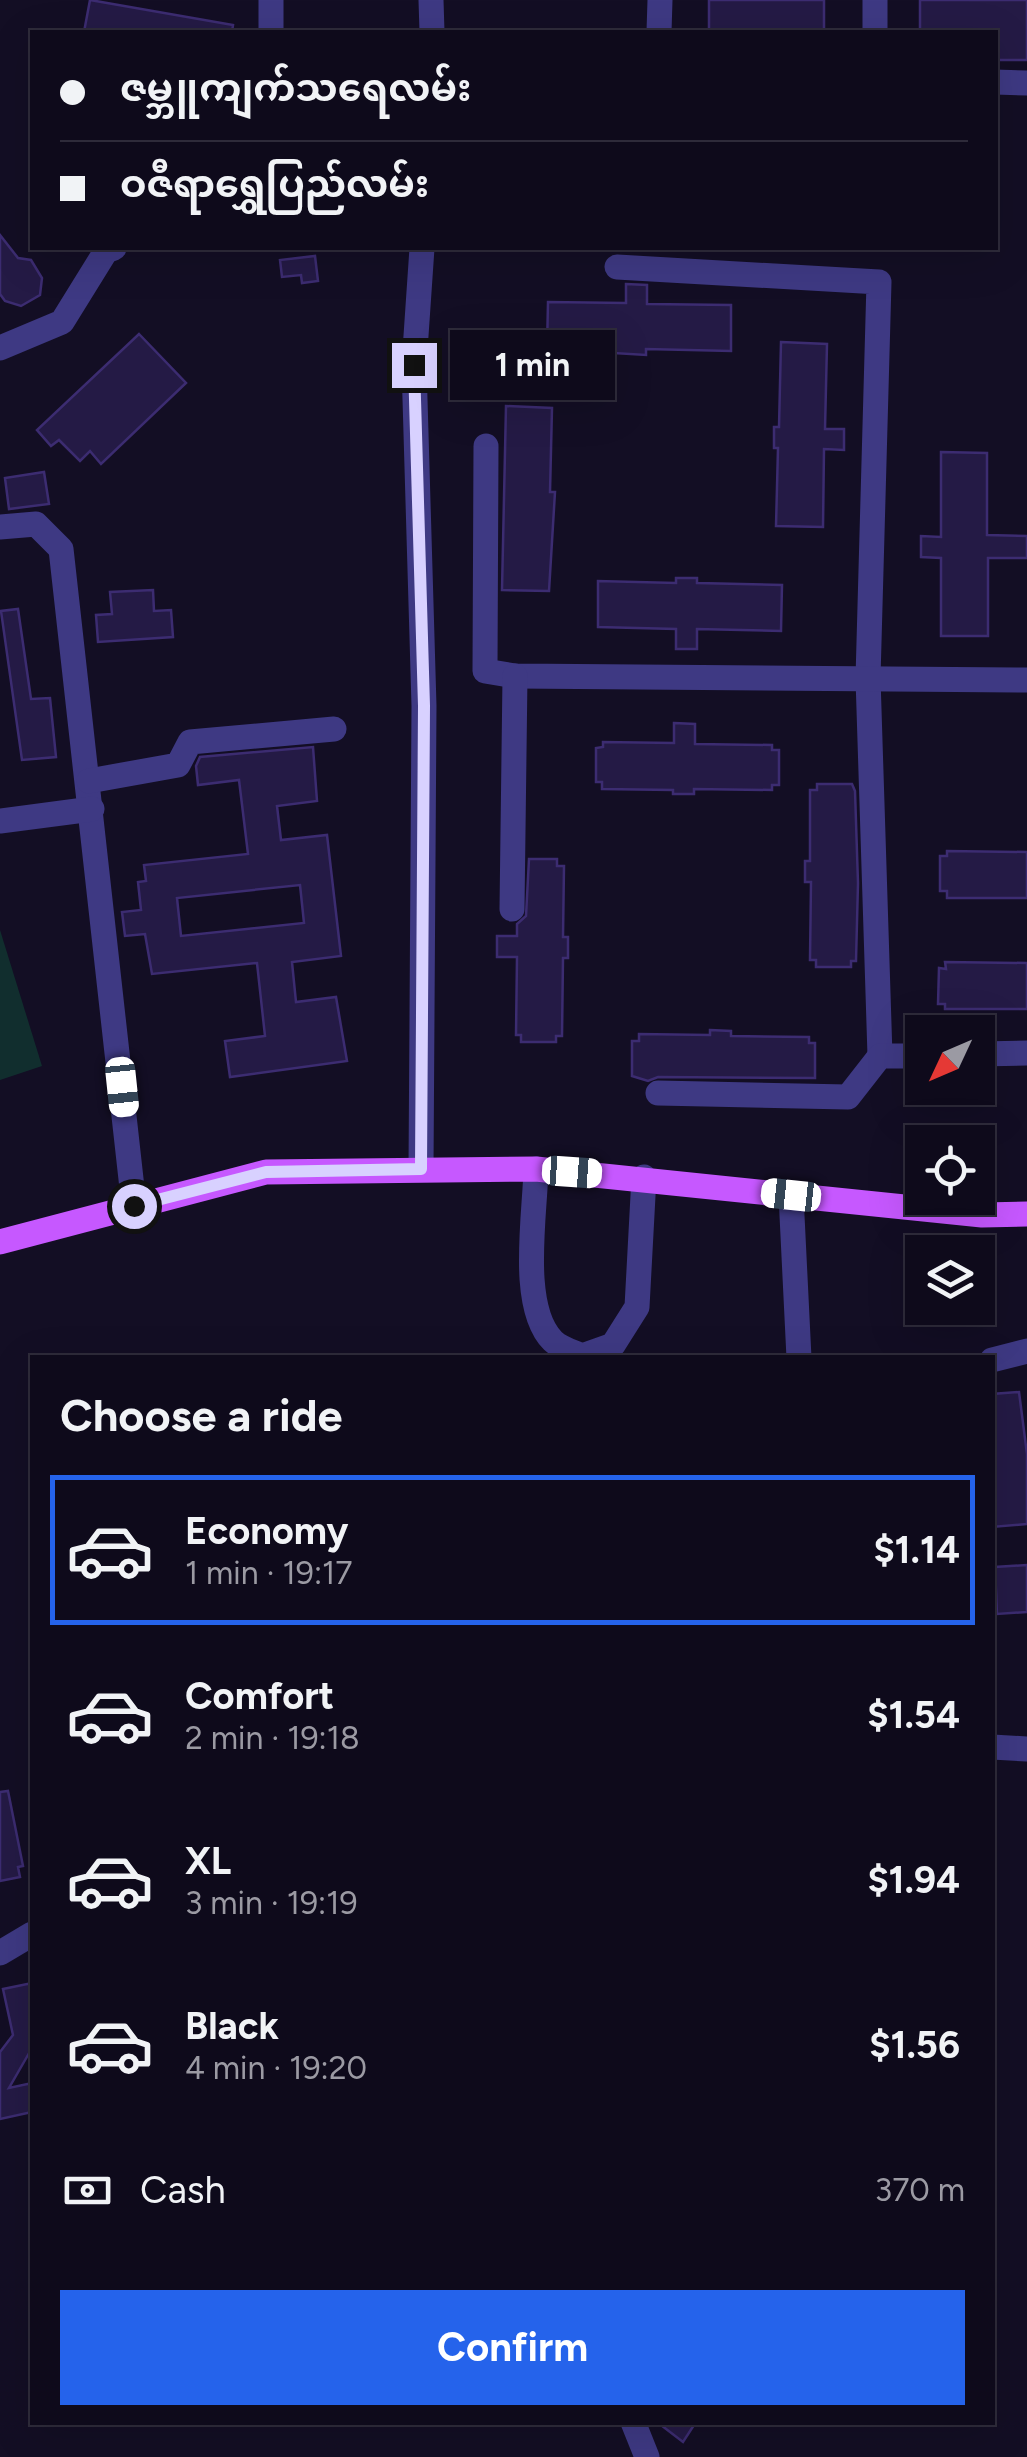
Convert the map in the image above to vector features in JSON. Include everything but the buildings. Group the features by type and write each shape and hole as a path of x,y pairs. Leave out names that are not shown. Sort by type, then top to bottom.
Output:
{"main road":[{"path":"0,1242 266,1172 536,1169 644,1177 982,1215 1027,1214"}],"street":[{"path":"271,0 271,30"},
{"path":"431,0 432,30"},
{"path":"659,30 660,0"},
{"path":"875,0 875,30"},
{"path":"998,82 1027,82"},
{"path":"0,348 62,322 109,250"},
{"path":"421,1169 424,706 414,365 422,250"},
{"path":"617,267 879,282 868,678 880,1056 848,1096 658,1093"},
{"path":"486,446 485,671 515,676 1027,680"},
{"path":"0,527 36,524 62,550 134,1206"},
{"path":"512,909 515,676"},
{"path":"89,781 178,765 190,742 334,728"},
{"path":"0,822 92,809"},
{"path":"995,1054 1027,1054"},
{"path":"880,1056 905,1056"},
{"path":"536,1169 532,1296 537,1317 554,1342 580,1355"},
{"path":"585,1355 613,1345 637,1307 644,1177"},
{"path":"791,1195 799,1355"},
{"path":"995,1359 1027,1351"},
{"path":"995,1747 1027,1749"},
{"path":"0,1954 30,1935"},
{"path":"634,2425 647,2457"}],"green space":[{"path":"0,930 42,1066 0,1080"}],"route":[{"path":"134,1206 266,1172 421,1169 424,706 414,365"}]}
